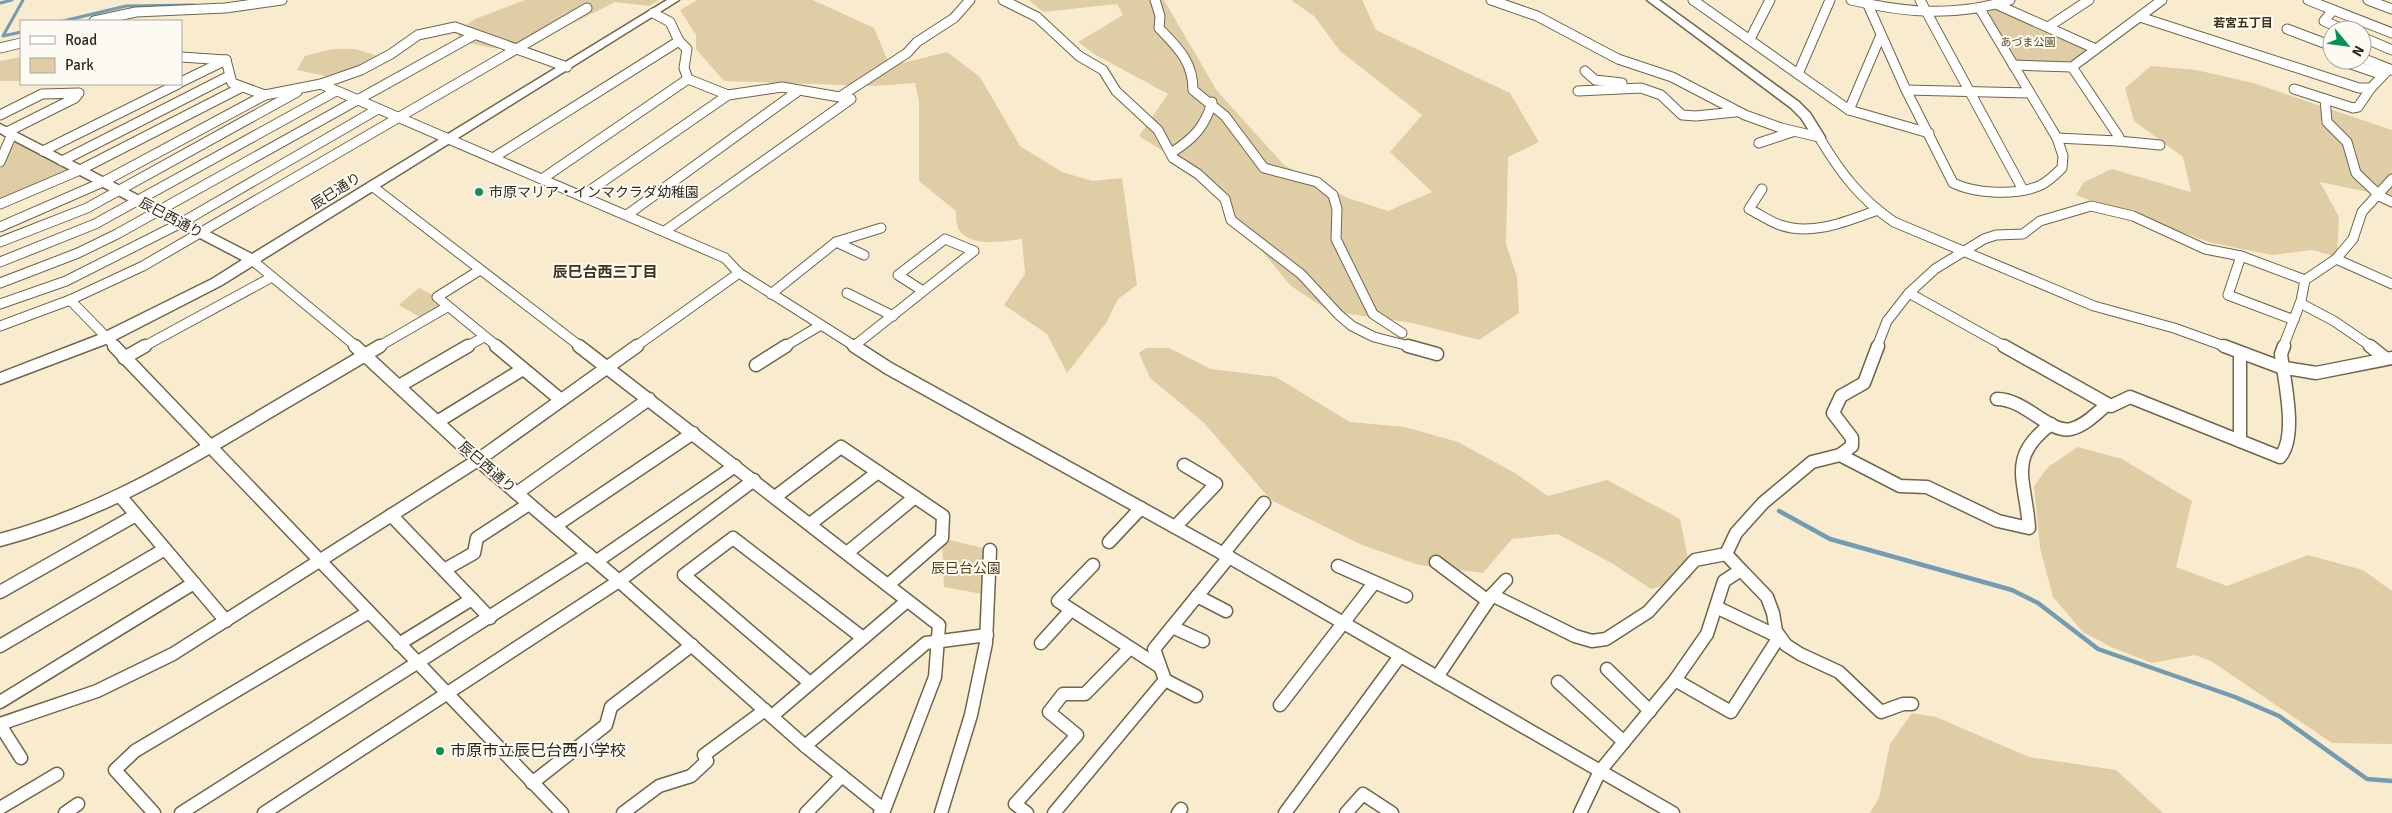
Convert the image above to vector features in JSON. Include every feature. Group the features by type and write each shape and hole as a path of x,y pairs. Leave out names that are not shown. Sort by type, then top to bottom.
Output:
{"street":[{"path":"98,20 128,13 225,8 282,0"},
{"name":"辰巳通り","path":"0,379 106,338 180,302 252,260 674,0"},
{"path":"841,96 907,53 917,42 954,18 970,0"},
{"path":"1003,0 1014,3 1046,24 1090,65 1103,70 1116,91 1158,130 1173,158 1198,174 1225,199 1231,220 1301,274 1339,315 1352,326 1374,337 1437,354"},
{"path":"1155,0 1160,16 1159,28 1182,50 1191,65 1194,78 1193,90 1212,102 1248,143 1264,168 1307,178 1334,196 1337,206 1334,229 1336,239 1373,314 1402,333"},
{"path":"1491,0 1518,7 1614,58 1656,70 1688,84 1711,99 1778,129 1819,136"},
{"path":"1652,0 1794,105 1806,116 1838,170 1857,195 1875,211 1894,222 2094,306 2174,328 2280,367 2316,373 2388,358"},
{"path":"1693,0 1849,110 1929,133"},
{"path":"1705,8 1710,0"},
{"path":"1750,39 1770,0"},
{"path":"1798,74 1830,0"},
{"path":"1852,0 1868,5 1926,12 1980,9 2010,0"},
{"path":"1920,0 2022,188"},
{"path":"2048,27 2089,0"},
{"path":"2146,0 2159,2"},
{"path":"2368,0 2392,9"},
{"path":"2312,1 2392,33"},
{"path":"2013,64 2072,67 2159,2"},
{"path":"1998,4 2096,49"},
{"path":"1868,5 1906,90 1953,184 1959,188 1992,191 2040,186 2062,168 2063,156 2057,138 1980,9"},
{"path":"0,326 70,300 143,266 587,8"},
{"path":"2325,20 2326,16 2334,10"},
{"path":"653,13 670,22 679,41 687,49 684,68 688,79 728,95"},
{"path":"2140,17 2359,88 2371,88"},
{"path":"0,227 103,182 265,95 321,84 361,70 391,54 418,35 455,27 567,67"},
{"path":"2287,29 2322,42"},
{"path":"0,283 78,253 159,211 474,35"},
{"path":"1849,110 1881,35"},
{"path":"493,158 679,41"},
{"path":"2372,41 2392,50"},
{"path":"0,48 20,43"},
{"path":"182,57 226,60"},
{"path":"226,60 232,84 265,95"},
{"path":"182,82 226,60"},
{"path":"2372,62 2392,70"},
{"path":"2072,67 2119,137 2118,142"},
{"path":"2294,89 2353,108 2358,107 2371,88 2389,69 2392,70"},
{"path":"2368,70 2383,75"},
{"path":"1585,71 1594,80 1626,84 1661,95 1682,115 1696,116 1737,111"},
{"path":"62,161 229,76"},
{"path":"542,179 688,79"},
{"path":"321,84 725,258 739,273 888,368 1226,555 1673,813"},
{"path":"55,93 71,85"},
{"path":"43,151 176,85"},
{"path":"0,204 80,170 242,87"},
{"path":"0,242 87,208 307,87"},
{"path":"582,196 728,95 782,87 851,99 665,231"},
{"path":"1578,91 1640,88"},
{"path":"1906,90 2029,93"},
{"path":"0,262 95,224 140,201 336,91"},
{"path":"627,215 798,91"},
{"path":"0,115 42,94 79,93 75,98 6,131 0,162"},
{"path":"2324,99 2326,118 2330,127 2345,139 2350,148 2352,166 2377,194 2392,202"},
{"path":"1171,153 1196,138 1207,122 1212,102"},
{"path":"0,304 66,281 180,223 378,109"},
{"name":"辰巳西通り","path":"6,131 252,260 366,355 478,460 882,812"},
{"path":"1759,143 1792,132"},
{"path":"2057,138 2160,145"},
{"path":"1909,293 2107,405 2117,405 2130,397 2140,400 2280,457 2286,450 2288,424 2280,367 2281,354 2300,303 2305,280 2336,259 2354,239 2362,212 2392,179"},
{"path":"372,186 754,480 938,625 935,677 882,812"},
{"path":"1762,189 1749,208 1783,226 1804,230 1819,228 1847,222 1875,211"},
{"path":"1726,554 1736,533 1763,503 1812,462 1840,454 1852,446 1852,438 1833,412 1841,394 1864,383 1886,321 1909,293 1935,269 1965,252 1968,247 1984,239 1996,235 2023,234 2040,221 2091,206 2133,216 2205,249 2241,256 2305,280"},
{"path":"771,294 836,242 881,228"},
{"path":"854,346 974,251 945,238 898,275 923,291"},
{"path":"836,242 864,255"},
{"path":"2241,256 2228,295 2294,320"},
{"path":"2336,259 2392,284"},
{"path":"480,270 437,297 561,400"},
{"path":"21,758 0,725 56,706 132,675 173,654 478,460 739,273"},
{"path":"124,358 272,277"},
{"path":"847,293 894,316"},
{"path":"70,300 562,813"},
{"path":"2300,303 2343,326 2388,358"},
{"path":"0,540 38,530 121,497 211,447 447,307"},
{"path":"756,365 821,325"},
{"path":"399,386 484,337"},
{"path":"2240,352 2240,441"},
{"path":"437,422 523,369"},
{"path":"1997,399 2006,398 2018,402 2051,424 2065,430 2073,429 2107,405"},
{"path":"517,493 649,399"},
{"path":"1840,454 1900,486 1927,487 1998,521 2029,528 2029,517 2021,482 2022,458 2036,436 2051,424"},
{"path":"555,526 693,433"},
{"path":"775,497 841,447 943,516 942,538 888,585"},
{"path":"1175,527 1216,484 1184,465"},
{"path":"182,813 490,618 592,558 735,466"},
{"path":"810,524 878,472"},
{"path":"264,813 619,581 754,480"},
{"path":"121,497 226,621"},
{"path":"847,553 915,497"},
{"path":"1162,673 1154,649 1197,596 1264,503"},
{"path":"444,570 474,553 477,538 529,504"},
{"path":"1110,542 1141,508"},
{"path":"0,592 136,515"},
{"path":"391,515 490,618"},
{"path":"810,683 684,575 733,538 863,638"},
{"path":"0,646 165,549"},
{"path":"941,813 971,715 987,635 990,550"},
{"path":"1726,554 1766,595 1773,611 1774,623 1779,636 1790,650 1838,671 1870,705 1880,712 1903,704 1912,704"},
{"path":"1436,562 1490,598 1575,636 1592,641 1606,639 1648,612 1695,560 1726,554"},
{"path":"1093,565 1058,602 1130,648 1196,696"},
{"path":"1338,566 1406,596"},
{"path":"1580,813 1600,771 1675,680 1707,634 1724,581 1741,570"},
{"path":"1437,677 1490,598 1506,580"},
{"path":"0,702 194,583"},
{"path":"1280,705 1342,622 1374,583"},
{"path":"1197,596 1226,611"},
{"path":"399,644 472,599"},
{"path":"623,813 659,786 691,776 707,761 704,755 810,683 907,600"},
{"path":"1716,607 1779,636"},
{"path":"1041,643 1071,610"},
{"path":"154,813 115,770 135,751 369,612"},
{"path":"1172,627 1203,641"},
{"path":"805,746 926,643 937,640 987,635"},
{"path":"1675,680 1731,712 1779,636"},
{"path":"532,783 606,725 611,707 692,645"},
{"path":"1027,813 1015,804 1077,735 1049,712 1058,698 1067,692 1085,694 1130,648"},
{"path":"1285,813 1400,656"},
{"path":"1607,669 1650,711"},
{"path":"1054,813 1162,673"},
{"path":"1558,682 1624,742"},
{"path":"0,808 57,774"},
{"path":"806,813 842,776"},
{"path":"1346,813 1363,794 1392,813"},
{"path":"65,813 78,804"}],"green space":[{"path":"525,0 659,0 649,6 615,2 561,29 493,48 458,41 458,31 475,19"},
{"path":"697,0 813,0 874,28 890,66 947,52 980,77 1020,146 1062,172 1092,181 1122,178 1137,285 1118,299 1106,323 1067,373 1047,334 1004,305 1025,274 1022,239 988,242 965,236 958,228 956,211 919,181 919,102 915,83 875,86 724,81 696,49 696,35 680,10"},
{"path":"1029,0 1164,0 1217,91 1284,165 1348,198 1388,211 1432,192 1390,152 1422,115 1340,51 1314,16 1291,0 1362,0 1376,30 1510,93 1539,142 1508,157 1506,244 1517,277 1519,313 1479,340 1413,323 1329,311 1291,286 1196,172 1139,136 1168,94 1094,54 1078,42 1123,15 1117,4 1043,12"},
{"name":"あづま公園","path":"1996,8 2089,50 2069,65 2015,61 1986,13"},
{"path":"332,49 355,49 381,57 346,73 325,76 297,70 305,56"},
{"path":"20,57 20,81 0,81 0,61"},
{"path":"2151,66 2196,70 2253,83 2392,130 2392,197 2320,182 2339,217 2337,257 2312,250 2272,255 2212,243 2076,195 2084,182 2112,169 2191,192 2183,157 2134,121 2125,88"},
{"path":"16,142 72,170 0,202 0,170 12,144"},
{"path":"419,288 437,297 447,307 425,320 399,305"},
{"path":"1146,348 1169,348 1211,369 1276,377 1350,422 1405,427 1458,442 1515,473 1548,496 1607,480 1680,519 1692,578 1651,589 1613,564 1558,534 1512,539 1483,573 1419,565 1362,545 1271,500 1203,422 1150,378 1139,353"},
{"path":"2078,447 2122,459 2192,501 2176,567 2227,586 2308,555 2363,570 2392,591 2392,744 2332,743 2211,661 2195,655 2152,663 2113,648 2083,632 2053,597 2040,548 2034,486 2048,467"},
{"name":"辰巳台公園","path":"942,538 990,550 988,595 944,587"},
{"path":"1912,713 1936,717 2029,757 2116,770 2163,813 1870,813 1879,798 1890,744"}],"waterway":[{"path":"0,3 12,0"},
{"path":"20,32 3,36 23,0"},
{"path":"67,20 126,6 194,5"},
{"path":"1779,511 1830,539 2012,590 2038,603 2098,649 2235,697 2279,716 2367,779 2392,781"}],"place":[{"name":"市原マリア・インマクラダ幼稚園","path":"479,192"},
{"name":"市原市立辰巳台西小学校","path":"440,751"}],"district":[{"name":"若宮五丁目","path":"2243,23"},
{"name":"辰巳台西三丁目","path":"605,272"}]}
